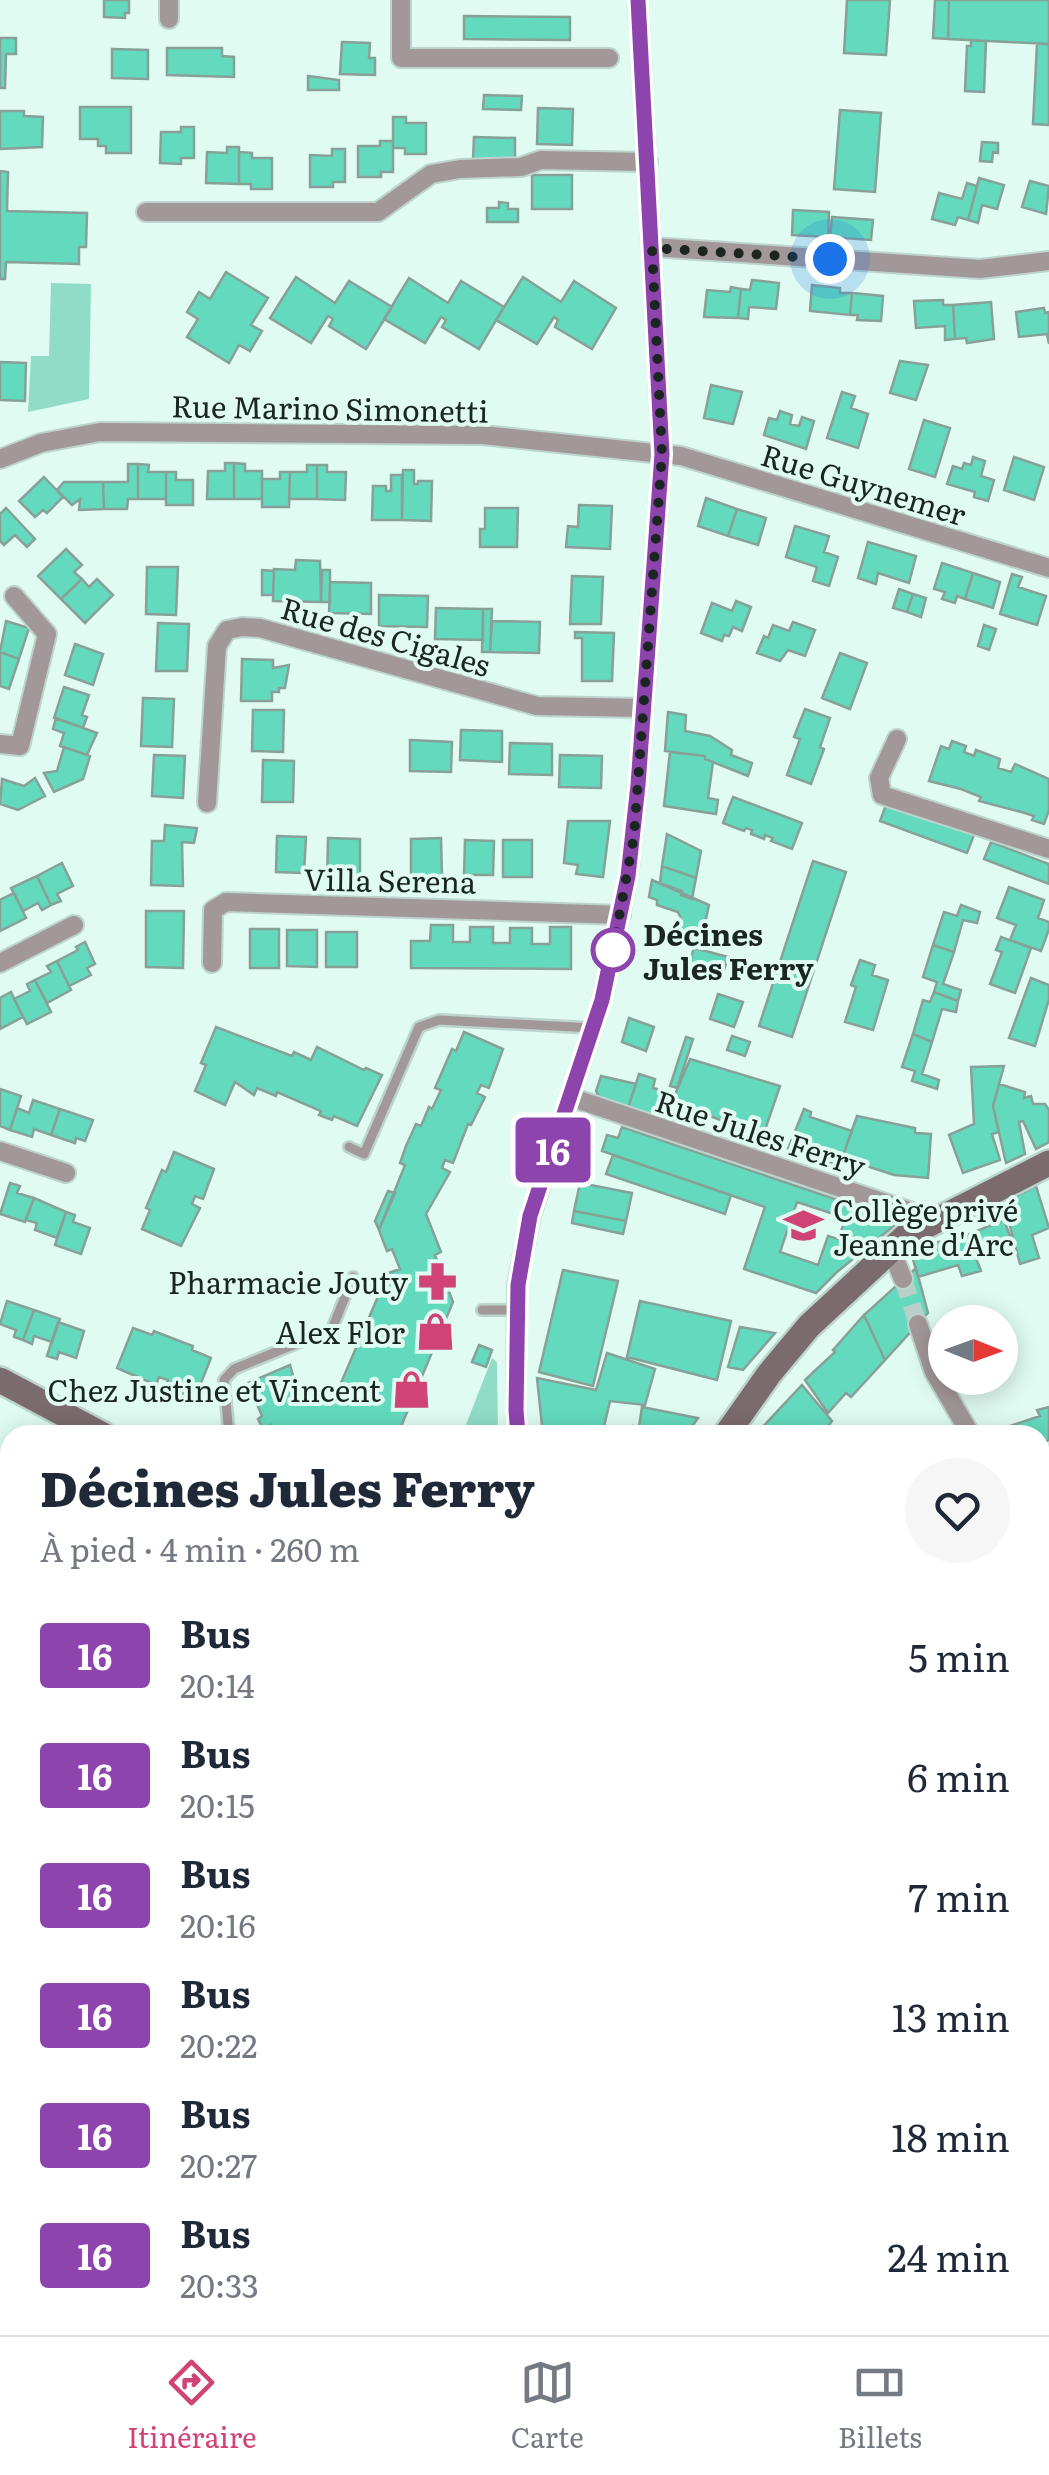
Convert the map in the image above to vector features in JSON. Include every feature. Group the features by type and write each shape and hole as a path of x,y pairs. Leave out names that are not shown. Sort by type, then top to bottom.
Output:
{"street":[{"path":"401,0 401,58 609,58"},
{"path":"518,1425 518,1285 530,1216 593,1028 621,915 634,836 662,454 638,0"},
{"path":"146,212 378,212 431,174 521,167 541,160 648,162"},
{"path":"652,248 980,269 1049,262"},
{"name":"Rue Marino Simonetti","path":"0,459 41,443 100,432 483,435 662,454"},
{"name":"Rue Guynemer","path":"662,454 693,460 1049,568"},
{"path":"0,744 20,746 47,634 14,596"},
{"name":"Rue des Cigales","path":"207,803 217,646 227,630 260,628 537,706 644,708"},
{"path":"897,739 879,778 882,795 1049,849"},
{"name":"Villa Serena","path":"212,963 213,910 226,902 621,915"},
{"path":"0,963 74,925"},
{"name":"Rue Jules Ferry","path":"570,1097 933,1219"},
{"path":"0,1152 66,1173"},
{"path":"733,1425 809,1326 906,1236 1049,1162"},
{"path":"891,1250 903,1279"},
{"path":"918,1324 934,1372 965,1425"},
{"path":"0,1380 85,1425"}],"lane":[{"path":"349,1148 364,1154 419,1027 440,1020 593,1028"},
{"path":"228,1425 224,1380 234,1369 332,1330 354,1278"},
{"path":"482,1310 517,1310"}],"green space":[{"path":"51,283 91,284 89,399 28,412 31,356 49,356"},
{"path":"492,1358 497,1362 498,1425 466,1425"}],"building":[{"path":"104,0 129,0 129,13 125,13 125,18 104,17"},
{"path":"847,0 890,0 886,55 844,53"},
{"path":"935,0 949,0 948,39 933,38"},
{"path":"949,0 1049,0 1049,44 948,39"},
{"path":"464,16 570,17 570,40 464,39"},
{"path":"0,38 16,38 16,54 6,54 5,88 0,88"},
{"path":"971,40 986,41 984,92 965,91 967,46 971,46"},
{"path":"342,42 370,43 369,58 375,58 375,75 340,74"},
{"path":"1037,44 1049,44 1049,125 1033,124"},
{"path":"167,48 222,48 222,56 234,57 234,77 167,75"},
{"path":"112,49 148,50 148,79 112,78"},
{"path":"308,76 339,80 339,90 308,90"},
{"path":"484,95 522,96 521,110 483,109"},
{"path":"80,107 131,107 131,153 106,153 106,146 98,146 98,139 80,139"},
{"path":"538,108 573,109 572,145 537,144"},
{"path":"840,110 881,113 875,192 834,189"},
{"path":"0,111 24,111 24,116 43,117 42,147 0,149"},
{"path":"393,117 406,117 406,123 426,123 426,154 405,154 405,148 393,148"},
{"path":"181,127 194,127 194,158 181,158 181,164 160,163 161,132 181,132"},
{"path":"474,137 515,138 515,160 473,159"},
{"path":"380,141 393,141 393,172 381,172 381,177 358,177 358,146 380,146"},
{"path":"982,142 998,143 998,153 993,152 992,162 980,161"},
{"path":"227,147 239,147 239,184 206,183 207,152 227,153"},
{"path":"332,149 345,149 345,182 333,182 333,187 310,187 310,155 332,156"},
{"path":"239,152 252,153 252,158 272,158 272,189 251,189 251,184 239,184"},
{"path":"0,171 8,172 7,211 87,213 86,247 79,247 79,264 6,262 5,279 0,279"},
{"path":"532,175 572,175 572,209 532,209"},
{"path":"979,178 1004,185 997,209 982,205 978,223 968,220"},
{"path":"1030,181 1049,186 1046,214 1022,207"},
{"path":"967,183 977,186 968,220 958,217 955,225 932,219 939,193 962,199"},
{"path":"499,202 508,203 508,209 518,209 518,222 487,222 487,208 499,208"},
{"path":"793,210 829,212 828,237 792,235"},
{"path":"832,217 873,220 871,240 830,237"},
{"path":"226,272 268,298 251,325 262,331 250,351 239,345 229,363 187,337 198,319 187,312 199,292 210,299"},
{"path":"296,277 335,303 349,281 392,307 366,349 329,326 333,319 328,316 311,343 270,318"},
{"path":"523,277 561,302 574,281 616,308 592,349 555,327 558,320 554,317 537,344 496,320"},
{"path":"409,278 448,303 461,281 504,307 479,349 442,327 446,320 441,317 425,343 384,319"},
{"path":"752,280 779,283 776,309 749,307 748,319 738,318 741,289 750,290"},
{"path":"812,285 852,293 850,315 810,311"},
{"path":"731,287 741,289 738,318 704,317 707,290 730,292"},
{"path":"852,293 883,296 881,321 857,320 858,315 850,315"},
{"path":"943,300 943,305 953,305 955,339 945,340 945,326 916,328 914,301"},
{"path":"991,302 994,339 967,343 966,338 955,339 953,305"},
{"path":"1044,308 1045,313 1049,312 1049,344 1047,334 1019,337 1016,312"},
{"path":"900,361 928,365 916,400 890,393"},
{"path":"0,362 26,363 25,401 0,400"},
{"path":"711,385 742,392 733,424 704,418"},
{"path":"842,392 855,396 851,408 868,414 858,448 827,438"},
{"path":"780,411 792,415 790,424 799,426 802,417 814,421 806,449 764,435 769,418 777,420"},
{"path":"924,420 950,428 935,477 909,469"},
{"path":"973,457 985,461 981,476 994,480 988,501 974,497 975,492 947,484 953,466 962,469 964,463 971,465"},
{"path":"1014,457 1044,467 1034,500 1004,490"},
{"path":"225,463 234,463 234,499 207,499 208,471 225,471"},
{"path":"234,463 245,464 245,471 262,471 262,499 234,499"},
{"path":"128,464 138,464 138,499 128,499 127,509 104,509 103,482 128,482"},
{"path":"138,464 149,465 148,472 166,472 166,499 138,499"},
{"path":"307,465 317,465 317,499 289,499 290,472 307,472"},
{"path":"317,465 327,465 327,472 346,472 345,500 317,499"},
{"path":"403,470 414,470 414,484 432,481 431,521 402,520"},
{"path":"166,472 176,472 176,480 193,480 193,505 166,505"},
{"path":"280,472 290,472 289,507 262,507 262,479 280,479"},
{"path":"391,475 402,475 402,520 372,520 373,486 386,486 386,491 391,491"},
{"path":"44,477 63,497 47,513 43,510 35,517 19,501"},
{"path":"64,482 103,482 104,509 79,510 80,499 72,505 57,490"},
{"path":"706,498 737,509 728,536 698,526"},
{"path":"579,505 612,506 610,549 566,547 568,526 578,527"},
{"path":"6,508 35,539 27,547 15,535 4,545 0,541 0,514"},
{"path":"485,508 518,508 517,547 480,547"},
{"path":"737,509 766,518 758,545 728,536"},
{"path":"795,526 829,536 824,552 838,557 829,586 813,581 817,567 786,557"},
{"path":"868,542 916,556 909,583 878,573 876,584 858,578"},
{"path":"66,549 82,565 74,572 82,579 61,599 38,576"},
{"path":"296,560 320,561 321,602 273,601 274,569 295,570"},
{"path":"942,563 973,573 965,599 957,596 955,603 942,599 945,592 934,589"},
{"path":"147,567 178,567 176,615 146,614"},
{"path":"262,570 274,571 273,595 262,595"},
{"path":"322,570 330,570 330,602 321,602"},
{"path":"973,573 1000,582 993,608 965,599"},
{"path":"1012,574 1022,577 1018,587 1046,596 1037,625 1000,614"},
{"path":"572,576 603,577 601,624 570,624"},
{"path":"82,579 89,587 97,579 113,595 85,623 61,599"},
{"path":"330,582 371,583 371,614 329,613"},
{"path":"899,589 913,594 907,612 893,608"},
{"path":"913,594 926,598 921,617 907,612"},
{"path":"379,595 428,596 427,627 379,626"},
{"path":"736,601 751,607 742,631 733,627 722,641 701,633 712,603 732,611"},
{"path":"436,608 483,609 483,640 435,639"},
{"path":"483,609 492,609 490,652 482,652"},
{"path":"6,621 29,628 19,659 0,652"},
{"path":"492,621 540,622 539,653 490,652"},
{"path":"793,622 815,630 805,656 788,650 780,661 757,653 773,625 789,631"},
{"path":"158,623 189,624 187,671 156,671"},
{"path":"984,625 996,629 989,650 978,646"},
{"path":"575,632 614,633 612,681 582,681 582,638 575,638"},
{"path":"75,644 103,654 93,685 65,675"},
{"path":"0,652 19,659 9,689 0,686"},
{"path":"840,653 867,663 850,709 822,698"},
{"path":"242,659 273,660 273,668 289,665 285,688 272,692 272,701 241,701"},
{"path":"64,687 89,695 82,715 87,717 83,728 54,718"},
{"path":"143,698 174,699 172,747 141,746"},
{"path":"805,709 830,718 811,784 787,775 800,739 794,737"},
{"path":"253,710 284,710 283,752 252,751"},
{"path":"668,712 686,715 685,731 710,736 732,750 731,755 752,763 748,776 705,756 665,751"},
{"path":"56,718 97,733 87,755 60,746 64,733 53,729"},
{"path":"461,730 502,731 502,762 460,760"},
{"path":"410,740 452,742 451,772 410,771"},
{"path":"952,741 966,746 964,752 974,756 976,750 1000,759 998,768 1011,772 1015,764 1049,779 1049,810 1044,824 1032,820 1034,816 979,801 981,797 929,781 941,746 949,749"},
{"path":"510,743 552,744 552,775 509,774"},
{"path":"64,747 90,756 83,779 54,792 44,773 57,771"},
{"path":"670,752 705,756 713,762 708,798 718,800 716,814 664,806"},
{"path":"154,755 185,756 183,798 152,796"},
{"path":"560,755 602,756 601,788 559,787"},
{"path":"263,760 294,761 293,802 262,802"},
{"path":"35,778 45,796 18,810 0,804 2,779 24,786"},
{"path":"733,797 802,823 792,849 765,835 764,839 751,834 752,830 723,823"},
{"path":"887,802 974,835 967,853 880,821"},
{"path":"568,821 610,821 603,877 576,874 578,865 564,863"},
{"path":"165,825 197,828 194,843 182,842 183,886 151,885 152,841 164,841"},
{"path":"667,834 701,851 696,878 662,866"},
{"path":"277,836 306,837 304,873 276,872"},
{"path":"328,838 360,839 360,885 327,885"},
{"path":"441,838 442,876 411,877 411,839"},
{"path":"465,840 494,841 493,875 464,875"},
{"path":"503,840 532,840 532,877 503,877"},
{"path":"991,842 1049,864 1049,884 984,859"},
{"path":"813,861 846,872 792,1037 759,1026"},
{"path":"62,863 73,886 57,894 61,901 51,905 37,876"},
{"path":"662,866 696,878 692,899 660,883"},
{"path":"37,876 51,905 42,910 38,903 23,911 11,888"},
{"path":"652,880 709,905 701,942 679,937 682,921 678,912 657,905 657,900 649,897"},
{"path":"1009,887 1044,900 1038,918 1049,922 1049,929 1041,951 1010,940 1016,925 997,918"},
{"path":"14,893 26,918 0,931 0,900"},
{"path":"961,905 980,912 977,923 963,920 954,952 933,945 944,912 957,916"},
{"path":"146,911 184,911 183,968 146,967"},
{"path":"431,925 453,925 453,942 470,942 470,927 493,927 493,943 510,943 510,928 532,928 532,944 550,944 550,927 571,927 571,969 411,968 411,941 430,941"},
{"path":"250,929 279,929 279,968 250,968"},
{"path":"287,930 317,930 317,967 287,966"},
{"path":"326,932 357,932 357,967 326,967"},
{"path":"1001,937 1031,948 1015,993 990,984 1002,952 996,950"},
{"path":"85,942 95,964 87,968 91,975 69,986 57,961"},
{"path":"933,945 954,952 943,984 961,990 958,1001 934,992 937,982 923,977"},
{"path":"694,948 728,957 721,980 687,971"},
{"path":"860,960 875,965 872,975 888,980 873,1030 845,1022"},
{"path":"57,961 71,990 47,1003 35,980 51,972 47,966"},
{"path":"1031,978 1049,985 1049,999 1035,1046 1009,1038"},
{"path":"35,980 51,1012 27,1024 14,999 30,991 27,984"},
{"path":"11,992 23,1017 0,1029 0,998"},
{"path":"934,992 958,1001 956,1012 942,1009 932,1042 913,1034 923,1000 930,1002"},
{"path":"718,994 743,1002 734,1027 710,1019"},
{"path":"629,1018 654,1027 646,1051 622,1042"},
{"path":"216,1027 311,1060 317,1047 382,1075 357,1126 334,1116 332,1120 319,1115 321,1111 277,1092 276,1096 257,1088 254,1095 235,1082 225,1105 195,1091 206,1065 201,1063"},
{"path":"464,1032 503,1049 489,1088 481,1085 477,1093 485,1097 471,1125 468,1124 453,1163 445,1160 442,1168 450,1172 426,1214 441,1252 435,1255 453,1302 402,1425 261,1425 258,1419 262,1416 248,1383 290,1365 298,1393 332,1404 388,1273 400,1269 379,1230 405,1165 400,1163 406,1146 416,1124 421,1126 429,1107 432,1109 441,1090 435,1088 452,1049 456,1051"},
{"path":"913,1034 932,1042 922,1074 939,1080 937,1089 912,1081 915,1071 902,1067"},
{"path":"732,1036 750,1042 745,1056 727,1050"},
{"path":"686,1037 693,1039 677,1088 670,1086"},
{"path":"690,1059 780,1086 763,1136 672,1102"},
{"path":"1004,1066 993,1106 999,1132 992,1134 1000,1160 963,1173 949,1135 974,1124 971,1067"},
{"path":"639,1074 655,1079 653,1088 675,1094 666,1120 628,1108"},
{"path":"601,1076 636,1084 628,1108 601,1100 596,1091"},
{"path":"999,1084 1025,1092 1024,1098 1031,1096 1033,1104 1045,1104 1049,1110 1049,1142 1036,1149 1023,1121 1019,1122 1025,1154 1006,1163 993,1106"},
{"path":"0,1089 21,1096 10,1130 0,1126"},
{"path":"33,1100 60,1109 51,1135 34,1129 32,1137 10,1130 17,1108 29,1113"},
{"path":"60,1109 93,1120 85,1141 76,1138 75,1143 51,1135"},
{"path":"804,1109 811,1112 810,1117 852,1131 839,1166 788,1149"},
{"path":"857,1116 931,1134 928,1178 894,1175 842,1158"},
{"path":"622,1127 900,1221 816,1293 744,1269 765,1207 602,1151 607,1135 618,1138","holes":["797,1202 846,1218 838,1239 828,1236 818,1265 780,1252"]},
{"path":"174,1152 214,1169 203,1199 195,1196 192,1204 200,1208 181,1246 142,1229 150,1210 146,1208"},
{"path":"613,1155 731,1195 725,1214 606,1174"},
{"path":"10,1183 20,1186 17,1193 34,1198 25,1222 0,1214"},
{"path":"580,1183 632,1193 626,1221 574,1211"},
{"path":"1036,1186 1049,1228 1032,1235 1039,1258 1020,1264 1008,1219 1013,1217 1006,1201"},
{"path":"388,1191 395,1193 379,1230 375,1221"},
{"path":"34,1198 66,1212 57,1238 35,1230 37,1223 26,1220"},
{"path":"574,1211 626,1221 623,1234 572,1223"},
{"path":"66,1212 75,1215 73,1222 90,1228 81,1254 55,1245"},
{"path":"1004,1220 1010,1236 1000,1240 1003,1247 975,1257 967,1235"},
{"path":"967,1235 981,1271 962,1276 958,1265 918,1277 910,1249"},
{"path":"916,1268 928,1313 885,1360 864,1315"},
{"path":"563,1270 618,1281 593,1386 539,1372"},
{"path":"7,1301 34,1310 23,1340 14,1337 16,1330 0,1324"},
{"path":"640,1301 731,1321 717,1380 627,1357"},
{"path":"34,1310 60,1319 52,1342 34,1336 32,1344 23,1340"},
{"path":"864,1315 885,1360 851,1397 846,1393 828,1413 805,1380 835,1352"},
{"path":"58,1322 84,1331 76,1358 59,1352 57,1359 47,1356"},
{"path":"740,1327 775,1333 743,1370 728,1367"},
{"path":"133,1328 152,1335 154,1331 193,1346 192,1350 211,1358 195,1398 165,1388 168,1380 159,1377 156,1385 117,1368"},
{"path":"479,1345 492,1350 486,1367 472,1362"},
{"path":"607,1353 655,1369 645,1405 610,1401 604,1425 542,1425 537,1378 596,1390"},
{"path":"802,1385 832,1421 829,1425 764,1425"},
{"path":"642,1407 698,1418 693,1425 639,1425"},
{"path":"1049,1407 1049,1425 1013,1425 1040,1416 1037,1410"}],"tunnel":[{"path":"903,1279 918,1324"}],"bus line":[{"name":"16","path":"517,1425 518,1285 530,1216 602,1000 634,836 662,454 638,0"}],"place":[{"name":"Décines Jules Ferry","path":"613,950"},
{"name":"Collège privé Jeanne d'Arc","path":"803,1226"},
{"name":"Pharmacie Jouty","path":"438,1281"},
{"name":"Alex Flor","path":"435,1331"},
{"name":"Chez Justine et Vincent","path":"411,1389"}],"route":[{"path":"613,950 634,836 662,454 652,248 830,259"}]}
